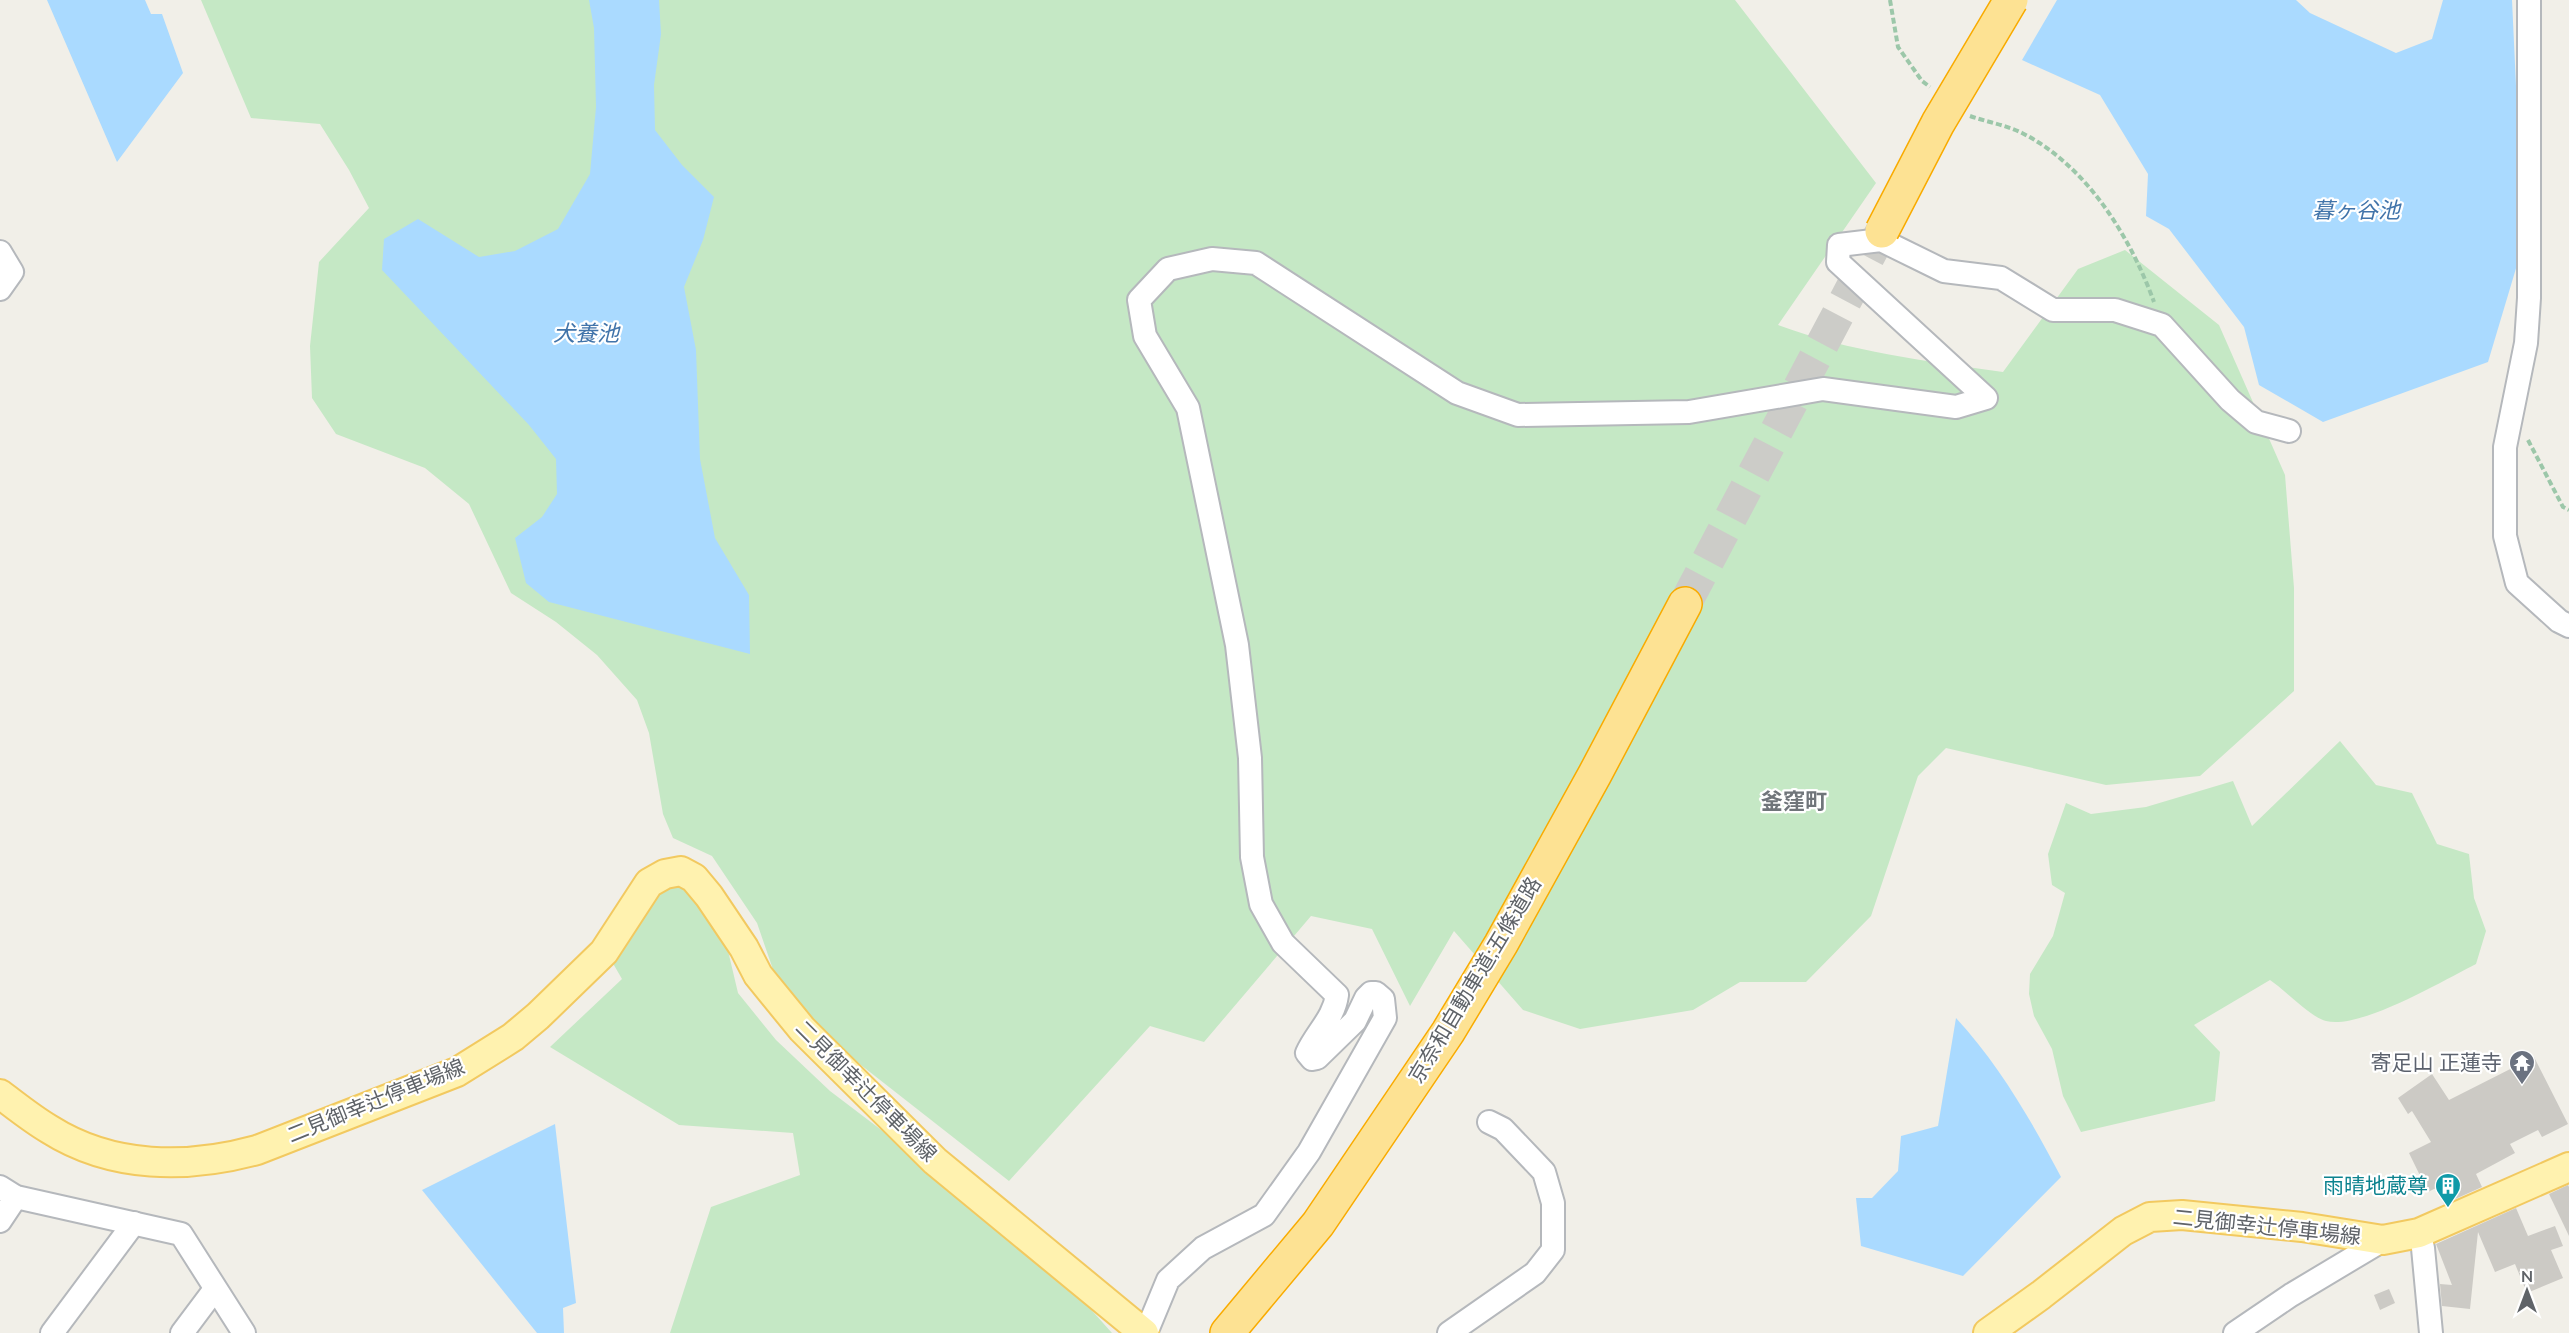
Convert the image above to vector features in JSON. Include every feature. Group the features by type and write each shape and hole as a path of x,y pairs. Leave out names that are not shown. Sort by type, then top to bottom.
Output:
{"highway":[{"path":"1882,231 1938,123 2011,0"},
{"name":"京奈和自動車道;五條道路","path":"1229,1331 1318,1224 1448,1032 1501,944 1590,784 1685,604"}],"main road":[{"name":"二見御幸辻停車場線","path":"0,1095 50,1130 84,1147 120,1158 186,1163 223,1159 257,1150 457,1072 513,1037 546,1009 604,952 649,883 665,874 681,871 694,878 709,896 744,948 758,975 818,1045 935,1161 1145,1333"},
{"name":"二見御幸辻停車場線","path":"1988,1333 2123,1231 2150,1217 2182,1215 2291,1226 2383,1240 2419,1233 2569,1167"}],"street":[{"path":"2529,0 2529,298 2526,343 2505,447 2505,536 2517,583 2559,621 2569,626"},
{"path":"1145,1333 1168,1280 1203,1248 1264,1215 1309,1152 1385,1018 1383,999 1376,993 1371,993 1366,998 1355,1021 1317,1058 1309,1057 1307,1053 1311,1043 1334,1011 1337,995 1283,943 1261,904 1252,857 1250,758 1237,645 1188,408 1145,336 1139,300 1168,269 1212,259 1256,263 1457,393 1518,416 1689,412 1823,389 1956,407 1986,398 1838,262 1839,245 1881,240 1944,271 2001,278 2052,310 2115,310 2162,325 2230,400 2256,422 2289,430"},
{"path":"0,252 12,272 0,289"},
{"path":"1449,1333 1535,1274 1553,1250 1553,1203 1544,1172 1503,1129 1489,1122"},
{"path":"0,1221 8,1192 181,1234 244,1333"},
{"path":"52,1333 134,1223"},
{"path":"2419,1233 2423,1248 2431,1333"},
{"path":"2235,1333 2291,1295 2383,1240"},
{"path":"182,1333 215,1288"}],"path":[{"path":"1890,0 1898,47 1922,81 1938,94"},
{"path":"1963,114 2021,132 2062,158 2102,201 2146,280 2162,325"},
{"path":"2512,420 2533,447 2563,507 2569,510"}],"green space":[{"path":"201,0 1735,0 1876,183 1778,325 1861,349 2003,372 2078,269 2125,250 2219,325 2285,475 2294,588 2294,691 2200,776 2106,785 1946,748 1918,776 1871,916 1806,982 1740,982 1693,1010 1580,1029 1523,1010 1454,931 1410,1006 1372,929 1311,916 1204,1042 1150,1026 1009,1181 806,1022 778,984 757,923 712,856 673,838 663,814 649,733 637,700 597,655 556,622 511,593 469,504 425,468 336,434 312,398 310,346 319,262 369,208 349,170 320,124 251,118"},
{"path":"2340,741 2376,785 2412,793 2437,844 2469,854 2474,898 2486,931 2476,964 2402,1002 2359,1018 2341,1022 2326,1021 2320,1018 2305,1009 2270,980 2194,1025 2220,1052 2215,1101 2081,1132 2063,1096 2052,1049 2034,1016 2029,994 2030,974 2053,936 2065,893 2052,885 2048,854 2066,803 2091,814 2146,807 2233,781 2252,826"},
{"path":"680,877 725,938 738,993 776,1040 830,1091 934,1170 1052,1266 1112,1333 670,1333 711,1207 800,1175 793,1133 679,1125 550,1047 622,979 611,960 636,911"}],"water":[{"path":"47,0 145,0 151,14 162,14 183,73 117,162"},
{"name":"犬養池","path":"589,0 659,0 661,34 654,85 655,130 682,165 714,197 703,240 684,287 696,350 700,459 715,538 749,595 750,654 549,602 526,583 515,538 542,517 557,494 556,459 529,425 382,270 384,239 418,219 479,257 515,251 558,229 590,174 596,107 594,28"},
{"name":"暮ヶ谷池","path":"2057,0 2296,0 2310,13 2396,53 2432,39 2443,0 2512,0 2519,150 2517,265 2488,362 2323,422 2259,385 2244,327 2169,229 2146,216 2148,174 2100,95 2022,60"},
{"path":"1956,1018 2001,1074 2061,1177 1963,1276 1861,1246 1856,1198 1872,1198 1898,1171 1901,1136 1938,1126"},
{"path":"555,1124 576,1303 563,1308 564,1333 537,1333 422,1190"}],"building":[{"path":"2534,1057 2568,1124 2542,1137 2538,1130 2510,1144 2515,1153 2476,1174 2482,1187 2444,1204 2436,1188 2428,1192 2409,1153 2431,1142 2412,1111 2408,1114 2398,1098 2432,1074 2449,1100"},
{"path":"2568,1185 2569,1187 2569,1236 2549,1194"},
{"path":"2516,1208 2528,1236 2555,1226 2563,1246 2551,1250 2563,1278 2527,1293 2515,1264 2495,1272 2478,1232 2470,1309 2442,1306 2440,1284 2452,1285 2436,1244"},
{"path":"2389,1289 2395,1303 2380,1310 2374,1295"}],"tunnel":[{"path":"1685,604 1882,231"}],"place":[{"name":"寄足山 正蓮寺","path":"2522,1086"},
{"name":"雨晴地蔵尊","path":"2448,1209"}],"district":[{"name":"釜窪町","path":"1794,801"}]}
